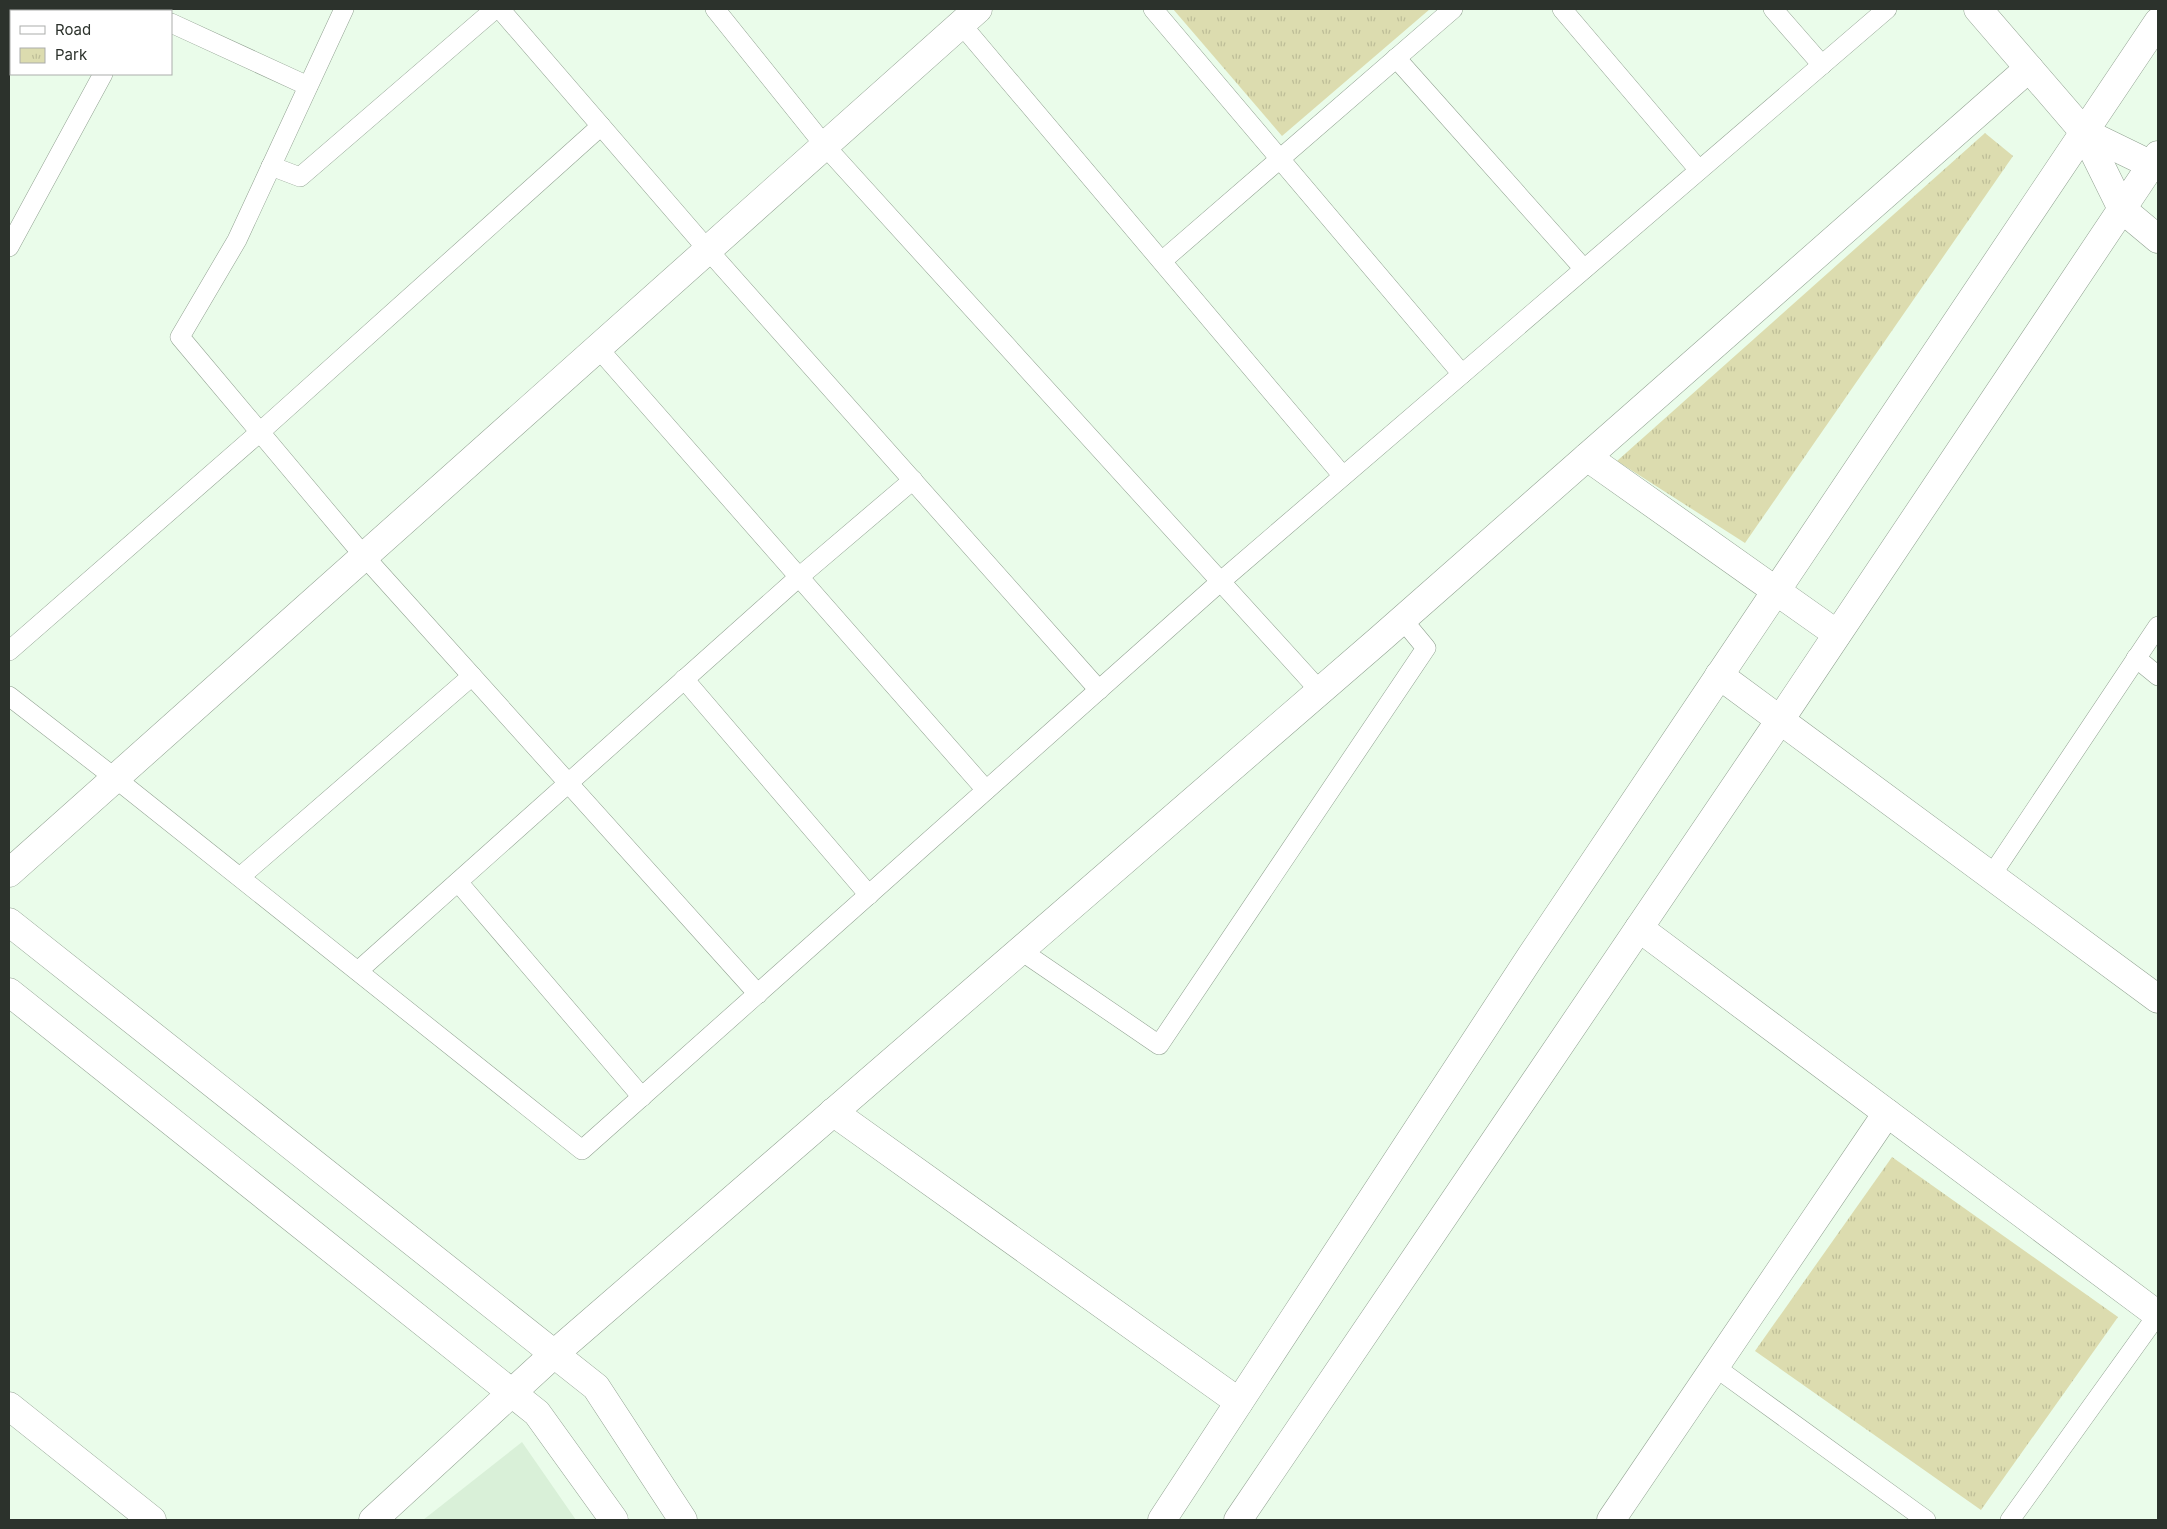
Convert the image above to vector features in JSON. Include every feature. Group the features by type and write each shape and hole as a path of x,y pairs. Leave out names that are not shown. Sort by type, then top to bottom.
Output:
{"street":[{"path":"1978,9 2084,132 2122,209 2158,239"},
{"path":"9,873 970,16"},
{"path":"1162,1520 1531,956 2158,22"},
{"path":"373,1520 554,1354 1320,691 2029,68"},
{"path":"1238,1520 1780,720 2122,209 2156,162 2084,132"},
{"path":"1587,458 1837,634"},
{"path":"1719,675 2158,999"},
{"path":"9,922 596,1386 683,1520"},
{"path":"1639,928 2158,1314"},
{"path":"9,992 537,1413 614,1520"},
{"path":"834,1112 1239,1402"},
{"path":"1611,1520 1887,1113"},
{"path":"9,1406 152,1520"}],"lane":[{"path":"344,9 237,240 180,337 364,556 758,994"},
{"path":"271,166 300,177 495,9"},
{"path":"500,9 708,250 1099,690"},
{"path":"715,9 825,146 1320,691"},
{"path":"1153,9 1462,374"},
{"path":"1162,260 1453,9"},
{"path":"1562,9 1699,170"},
{"path":"1773,9 1822,65"},
{"path":"9,696 240,877 582,1150 1220,582 1887,9"},
{"path":"970,16 1162,260 1343,476"},
{"path":"172,23 308,86"},
{"path":"1396,58 1584,269"},
{"path":"9,246 101,75"},
{"path":"9,651 260,432 601,126"},
{"path":"598,348 986,790"},
{"path":"358,971 798,577 913,480"},
{"path":"1020,950 1159,1045 1426,648 1402,619"},
{"path":"1991,876 2158,626"},
{"path":"2136,658 2158,676"},
{"path":"240,877 472,676"},
{"path":"684,679 868,895"},
{"path":"458,882 642,1097"},
{"path":"2010,1520 2158,1314"},
{"path":"1715,1367 1926,1520"}],"shaded area":[{"path":"522,1442 576,1520 423,1520"}],"green space":[{"path":"1173,9 1430,9 1282,136"},
{"path":"1985,133 2013,156 1745,543 1617,461"},
{"path":"1892,1157 2118,1317 1981,1510 1755,1351"}]}
